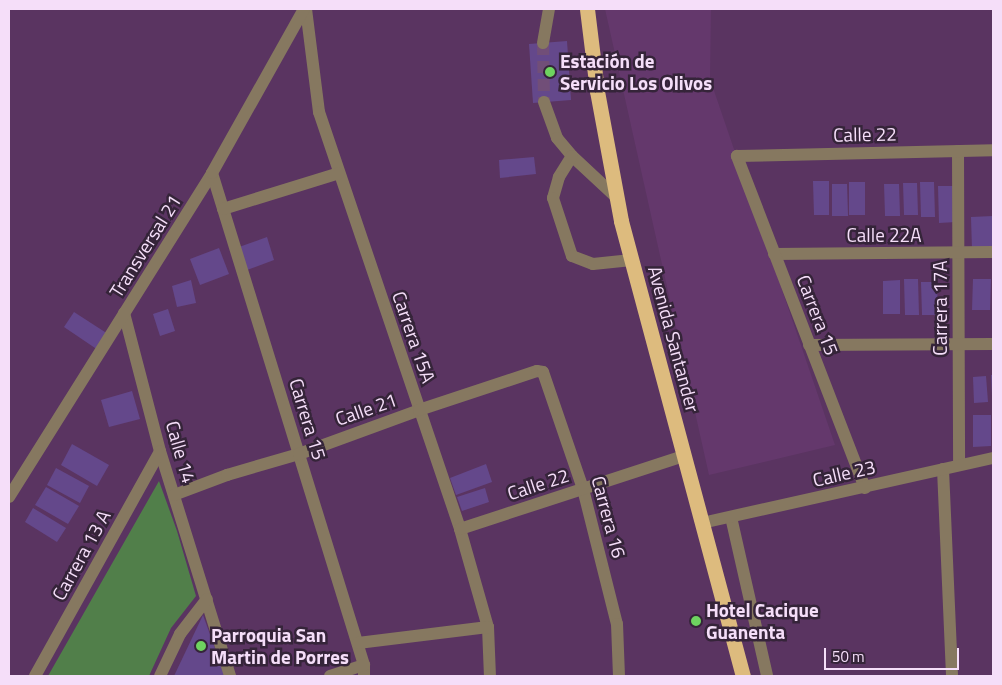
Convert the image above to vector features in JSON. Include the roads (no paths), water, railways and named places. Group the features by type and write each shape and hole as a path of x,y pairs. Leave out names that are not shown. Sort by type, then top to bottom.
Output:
{"highway":[{"name":"Avenida Santander","path":"587,9 597,91 616,197 629,254 743,676"}],"street":[{"name":"Transversal 21","path":"10,492 212,173 305,9"},
{"name":"Carrera 15A","path":"305,9 319,112 460,530 488,627 490,676"},
{"path":"543,42 549,9"},
{"path":"544,102 556,138 572,156 616,197"},
{"name":"Calle 22","path":"737,156 993,150"},
{"name":"Carrera 17A","path":"958,151 959,465"},
{"path":"572,156 559,177 553,198 572,256 593,264 632,260"},
{"name":"Carrera 15","path":"737,156 864,488"},
{"name":"Carrera 15","path":"212,173 358,643 364,671"},
{"path":"223,209 339,173"},
{"name":"Calle 22A","path":"774,254 993,252"},
{"name":"Calle 14","path":"124,313 160,451 230,676"},
{"path":"809,345 993,344"},
{"name":"Calle 21","path":"174,495 227,475 299,454 419,410 537,371 543,372"},
{"name":"Carrera 16","path":"543,372 583,489 617,624 619,676"},
{"name":"Carrera 13 A","path":"35,676 160,451"},
{"name":"Calle 22","path":"460,530 684,456"},
{"name":"Calle 23","path":"702,524 993,458"},
{"path":"943,469 952,676"},
{"path":"731,517 767,676"},
{"path":"160,676 180,634 207,599"},
{"path":"358,643 488,627"},
{"path":"330,676 364,671"}],"tunnel":[{"path":"543,43 544,102"}],"place":[{"name":"Estación de Servicio Los Olivos","path":"550,72"},
{"name":"Hotel Cacique Guanenta","path":"696,621"},
{"name":"Parroquia San Martin de Porres","path":"201,646"}]}
